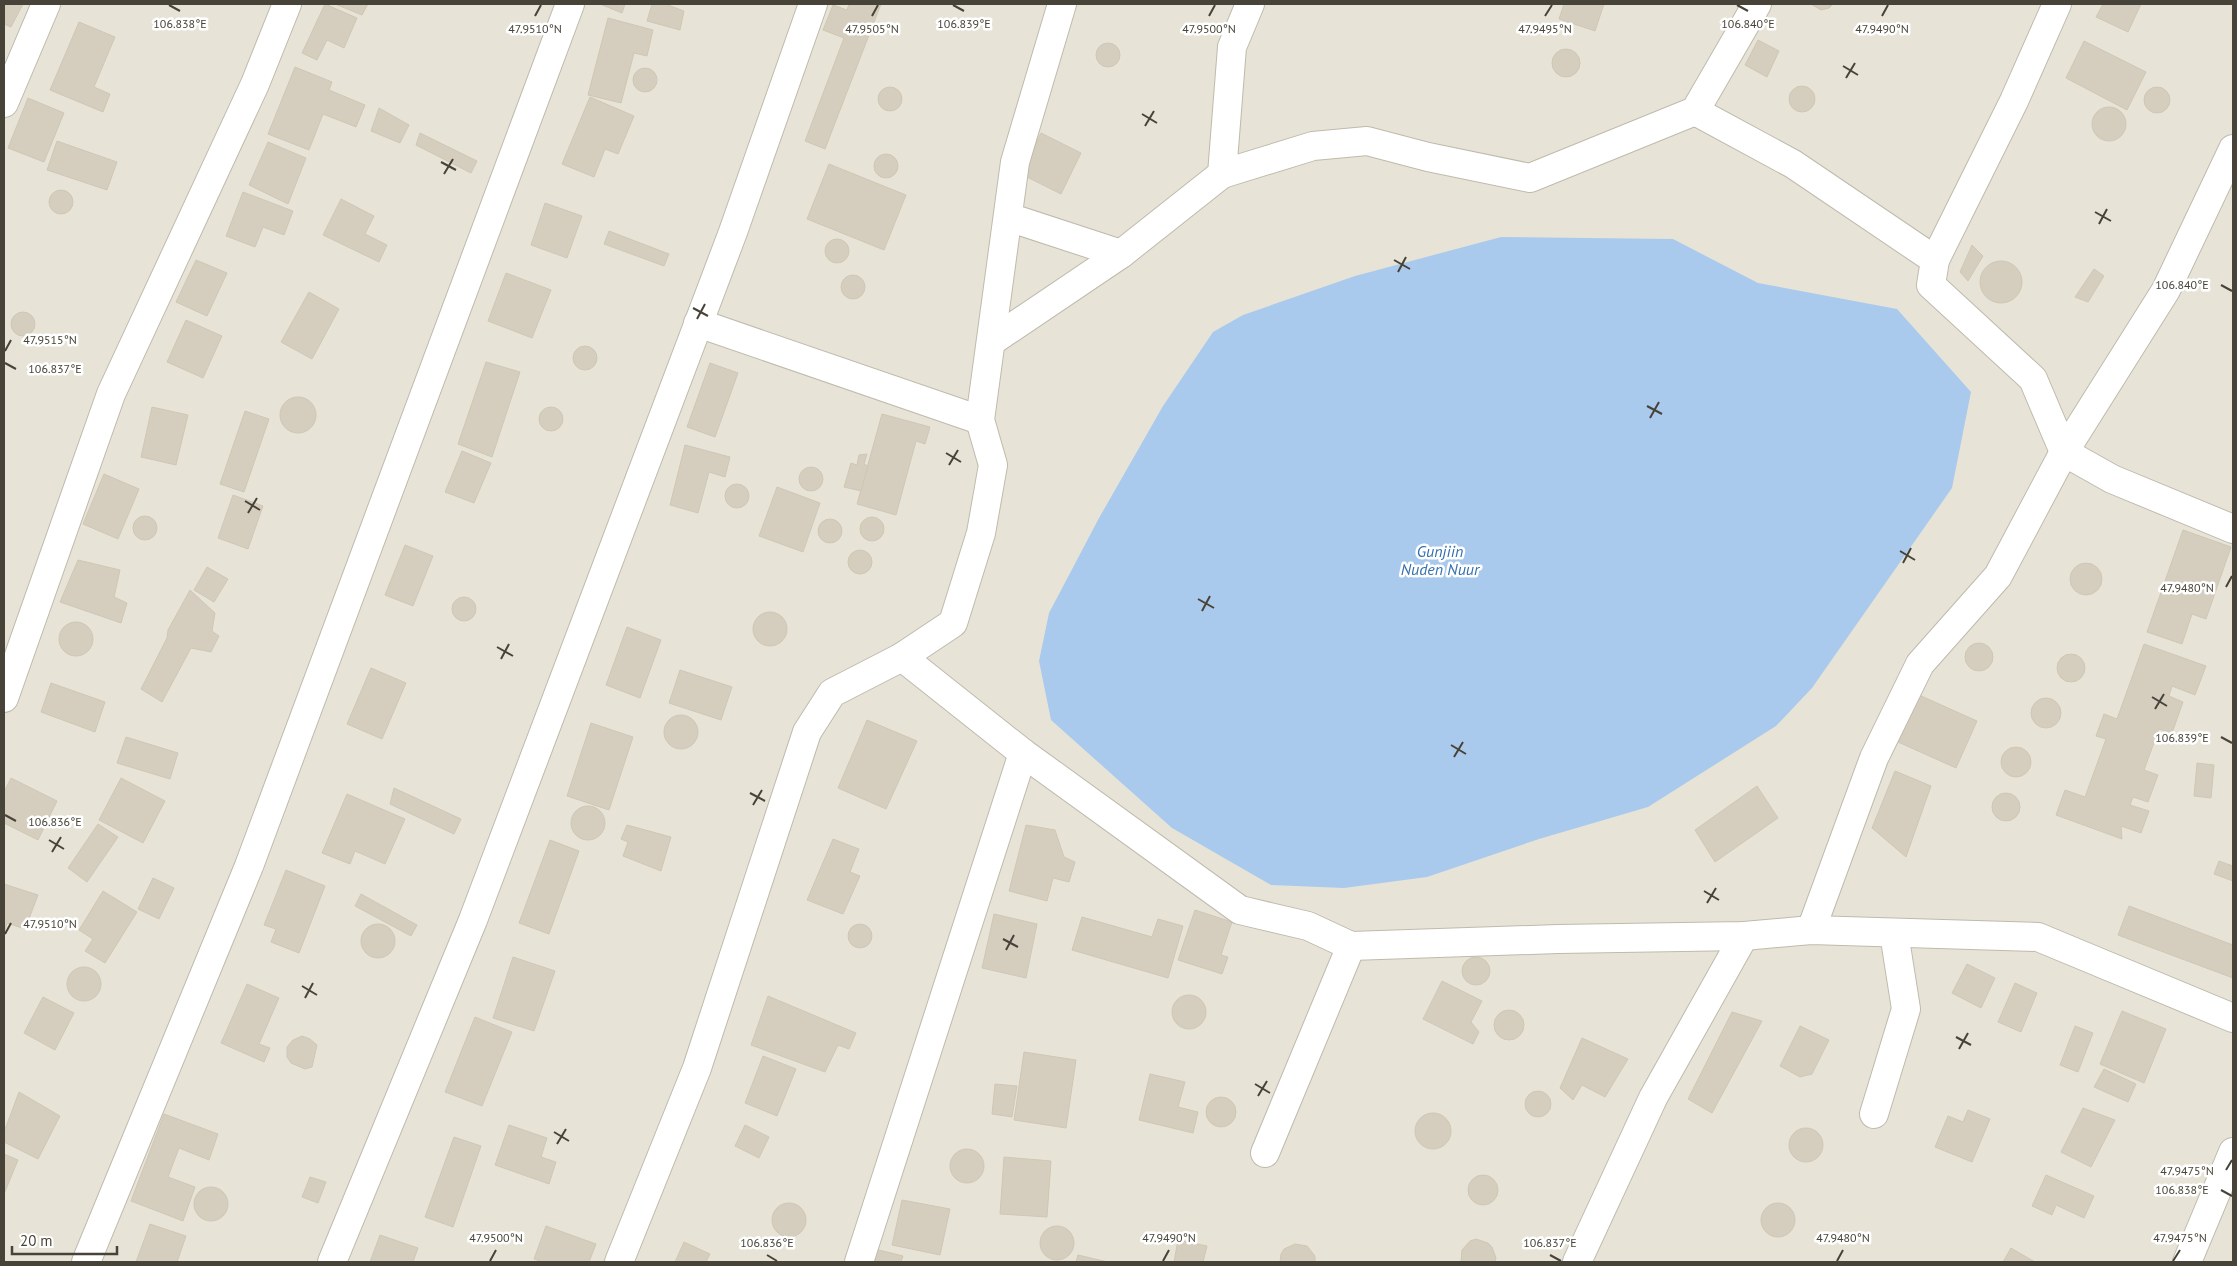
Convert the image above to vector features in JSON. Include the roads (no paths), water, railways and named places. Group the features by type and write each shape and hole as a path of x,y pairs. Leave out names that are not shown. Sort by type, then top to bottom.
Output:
{"street":[{"path":"4,103 46,4"},
{"path":"4,698 111,394 255,84 287,4"},
{"path":"86,1262 249,866 570,4"},
{"path":"332,1262 473,920 733,232 813,4"},
{"path":"619,1262 697,1068 807,732 832,693 902,657 953,623 981,533 994,466 980,420 1015,162 1062,4"},
{"path":"1222,174 1232,47 1250,4"},
{"path":"992,341 1121,254 1222,174 1314,146 1367,141 1428,157 1530,178 1695,111 1757,4"},
{"path":"2057,4 2014,101 1936,260 1931,285 2033,379 2064,452 2112,479 2233,529"},
{"path":"1695,111 1793,164 1936,260"},
{"path":"1811,930 1874,758 1920,664 1998,576 2064,452 2166,290 2233,149"},
{"path":"1008,217 1121,254"},
{"path":"698,323 980,420"},
{"path":"902,657 1023,753 1240,910 1308,926 1351,946 1744,936 1811,930 2038,937 2233,1018"},
{"path":"859,1262 1023,753"},
{"path":"1874,1114 1906,1009 1894,933"},
{"path":"1577,1262 1653,1098 1744,936"},
{"path":"1264,1153 1351,946"},
{"path":"2187,1262 2233,1152"}],"water":[{"name":"Gunjiin Nuden Nuur","path":"1501,237 1673,239 1758,283 1897,309 1971,392 1952,488 1812,688 1776,726 1648,807 1539,839 1427,877 1344,888 1271,885 1172,828 1051,720 1039,661 1049,613 1099,518 1163,406 1213,332 1243,315 1355,276"}]}
